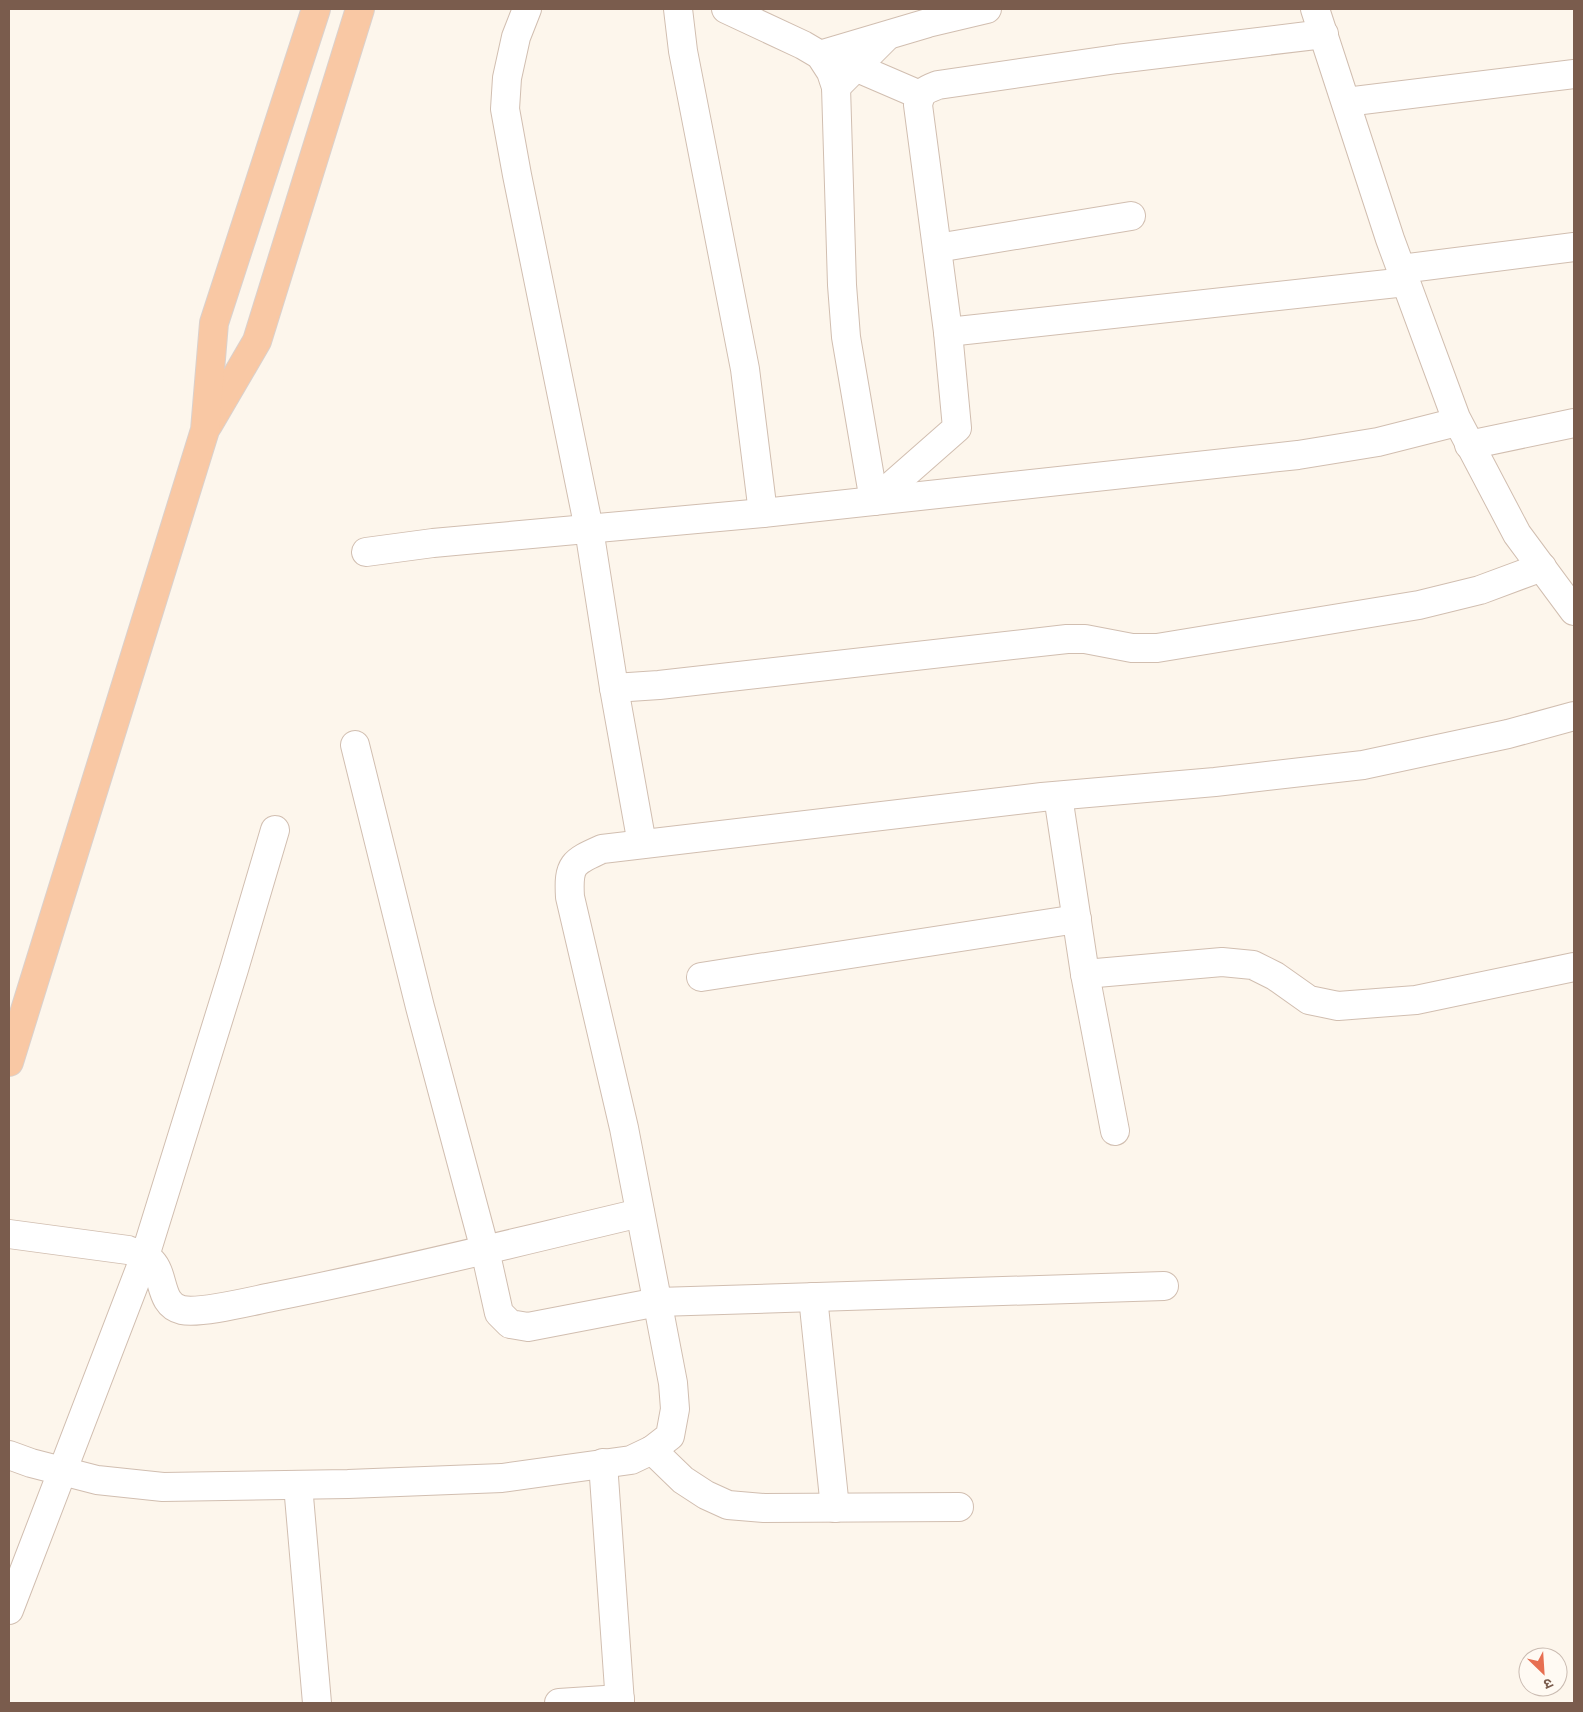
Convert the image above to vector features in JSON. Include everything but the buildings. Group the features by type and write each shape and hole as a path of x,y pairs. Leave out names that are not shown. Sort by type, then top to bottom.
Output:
{"highway":[{"path":"9,1062 205,430 214,323 316,9"},
{"path":"205,430 258,341 360,9"}],"street":[{"path":"527,9 516,37 506,78 506,109 517,175 589,529 614,688 642,844"},
{"path":"678,9 683,51 745,369 763,513"},
{"path":"726,9 803,45 820,55 831,72 836,87 842,284 846,337 874,501"},
{"path":"820,55 986,9"},
{"path":"1315,9 1404,276 1463,433 1517,534 1574,611"},
{"path":"874,501 957,428 948,332 918,105 920,95 927,89 938,85 1117,59 1324,34"},
{"path":"836,87 888,35"},
{"path":"855,66 920,95"},
{"path":"1346,102 1574,74"},
{"path":"937,248 1131,216"},
{"path":"948,332 1404,276 1574,247"},
{"path":"366,552 433,542 763,513 1298,455 1378,442 1574,423"},
{"path":"614,688 678,683 1067,639 1085,639 1132,648 1157,648 1419,605 1480,590 1542,567"},
{"path":"9,1455 97,1480 163,1487 298,1485 502,1478 631,1460 652,1450 670,1436 676,1409 658,1302 624,1128 570,897 569,878 573,866 585,857 602,849 642,844 1058,796 1215,782 1363,765 1508,734 1574,716"},
{"path":"355,745 420,1007 485,1250 499,1313 510,1324 528,1327 658,1302 1164,1286"},
{"path":"1058,796 1085,974 1116,1131"},
{"path":"9,1610 145,1256 275,830"},
{"path":"702,977 1077,919"},
{"path":"1085,974 1222,962 1253,965 1275,976 1309,1000 1338,1006 1416,1000 1574,967"},
{"path":"9,1234 128,1250 145,1256 157,1270 166,1298 173,1307 184,1311 210,1308 337,1284 640,1213"},
{"path":"813,1297 835,1508"},
{"path":"652,1450 683,1480 706,1495 728,1504 764,1508 959,1507"},
{"path":"559,1703 620,1701 603,1463"},
{"path":"298,1485 317,1703"}]}
